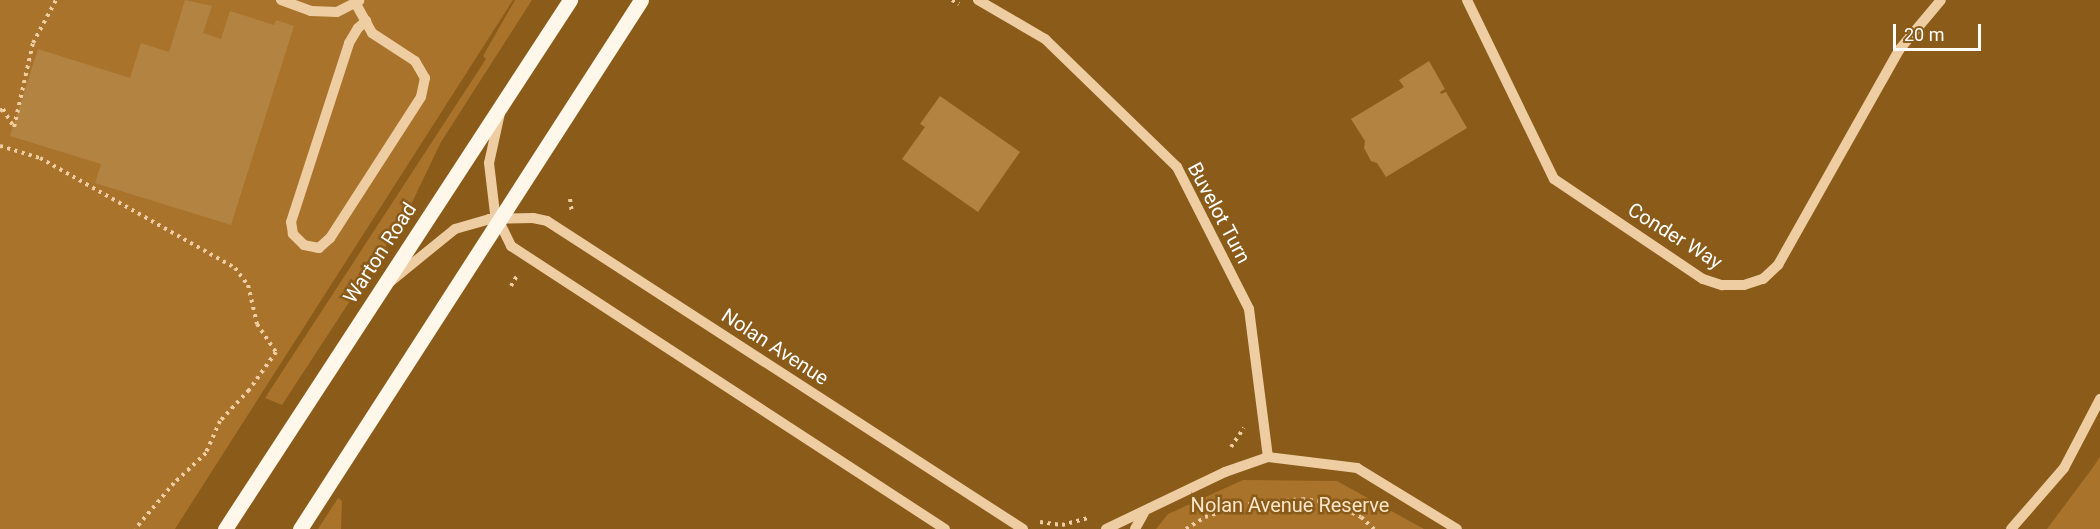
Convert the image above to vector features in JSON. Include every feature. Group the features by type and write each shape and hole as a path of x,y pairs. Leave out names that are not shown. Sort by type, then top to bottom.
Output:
{"main road":[{"name":"Warton Road","path":"225,529 570,0"},
{"path":"300,529 641,0"}],"street":[{"path":"281,0 311,10 337,12 358,2 372,33 415,61 424,78 421,97 330,238 319,248 304,245 293,234 291,222 349,43 358,28 366,21"},
{"name":"Buvelot Turn","path":"978,0 1045,39 1177,167 1249,309 1268,457"},
{"name":"Conder Way","path":"1467,0 1554,179 1703,279 1722,285 1744,285 1763,279 1778,265 1899,50 1941,0"},
{"path":"501,105 489,163 495,213 500,219 511,246 945,529"},
{"name":"Nolan Avenue","path":"380,291 455,229 489,219 533,218 547,221 1023,529"},
{"path":"2011,529 2064,468 2100,399"},
{"path":"1106,529 1144,513 1225,472 1268,457 1357,468 1456,529"},
{"path":"1135,529 1144,513"}],"path":[{"path":"0,111 3,109 14,127 33,44 56,0"},
{"path":"952,0 962,6"},
{"path":"0,146 40,158 235,268 248,285 257,324 276,352 249,390 220,421 206,453 174,483 135,529"},
{"path":"570,199 572,214 579,221"},
{"path":"1227,450 1234,444 1245,423"},
{"path":"1186,529 1205,517 1241,505 1302,499 1332,503 1361,517 1374,529"},
{"path":"1030,520 1062,525 1095,515"}],"green space":[{"path":"0,0 513,0 175,529 0,529"},
{"path":"515,0 532,0 441,142 406,215 282,405 265,398 486,59 483,56"},
{"path":"2100,456 2100,529 2047,529 2094,466"},
{"name":"Nolan Avenue Reserve","path":"1243,480 1337,481 1424,529 1156,529 1168,514"},
{"path":"338,498 342,501 341,529 318,529"}],"building":[{"path":"185,0 212,6 203,33 221,39 230,11 274,25 276,20 294,26 231,225 95,183 101,164 10,136 38,49 130,78 141,43 169,52"},
{"path":"1429,61 1445,89 1440,92 1441,94 1446,92 1467,128 1386,177 1377,163 1371,161 1364,148 1365,141 1351,119 1404,87 1399,80"},
{"path":"940,96 1020,152 978,212 902,159 925,127 920,124"}]}
